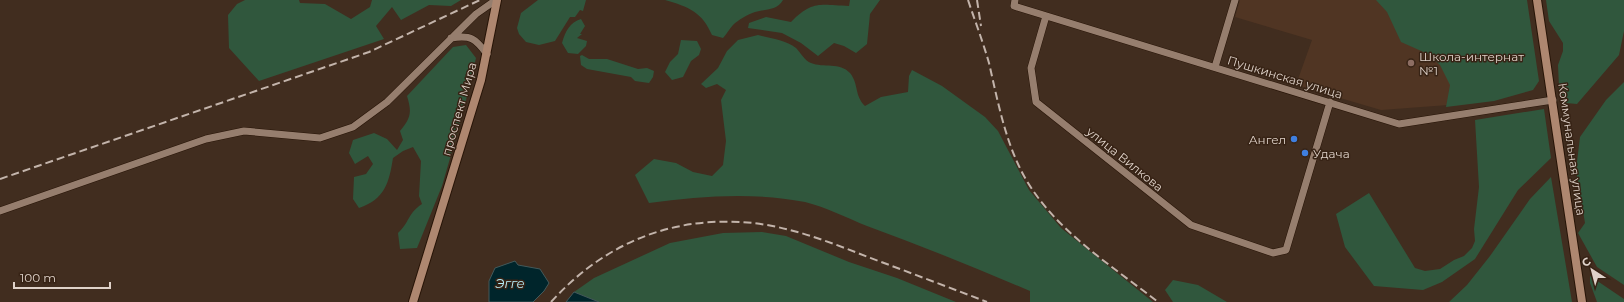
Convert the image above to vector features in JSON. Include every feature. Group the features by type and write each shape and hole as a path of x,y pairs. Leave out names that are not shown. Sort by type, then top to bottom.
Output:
{"main road":[{"name":"проспект Мира","path":"413,302 481,80 496,0"},
{"name":"Коммунальная улица","path":"1537,0 1582,302"}],"street":[{"path":"0,211 206,139 244,131 320,138 353,127 387,102 476,14 496,0"},
{"path":"1214,67 1235,0"},
{"name":"Пушкинская улица","path":"1015,3 1046,16 1399,124 1553,100"},
{"name":"улица Вилкова","path":"1046,16 1032,68 1036,102 1191,226 1273,253 1286,250 1330,102"},
{"path":"451,38 466,36 478,42 487,54"}],"shaded area":[{"name":"Школа-интернат №1","path":"1240,0 1512,0 1475,103 1381,110 1296,85 1312,40 1235,17"}],"green space":[{"path":"245,0 299,0 300,3 325,4 351,19 370,7 372,0 461,0 451,6 429,5 401,20 392,7 376,26 384,39 259,81 229,48 228,15 237,4"},
{"path":"538,0 586,0 583,11 580,10 575,17 570,17 555,41 539,45 526,42 519,34 517,28 521,13"},
{"path":"665,0 783,0 774,8 752,13 740,19 733,25 723,38 712,35 704,21 688,8"},
{"path":"850,0 880,0 870,14 867,44 856,53 844,46 834,43 818,56 801,43 782,33 748,28 749,23 766,17 791,22 811,7 817,5 849,6"},
{"path":"1376,0 1527,0 1539,81 1533,90 1494,101 1446,107 1450,85 1440,65 1428,54 1401,42 1387,12"},
{"path":"1546,0 1624,0 1624,31 1619,55 1577,104 1566,103 1559,87 1558,65 1563,51 1563,43 1549,21"},
{"path":"581,19 585,26 580,34 582,34 577,38 587,41 586,46 578,54 568,53 562,43 565,35 568,28 574,22"},
{"path":"758,35 792,45 811,63 836,66 846,70 853,77 859,98 865,106 881,97 908,92 909,76 912,70 942,86 985,117 998,131 1029,190 1061,228 1153,302 1030,302 1030,291 949,257 805,202 766,197 727,196 688,198 649,203 635,175 654,159 676,163 693,172 712,176 723,165 726,141 721,100 726,90 717,84 706,88 701,84 718,68 727,51 738,40"},
{"path":"681,40 697,41 701,49 699,55 691,61 683,77 672,80 665,72 670,62 678,54"},
{"path":"466,45 476,58 462,117 442,186 417,248 400,249 398,233 414,211 422,204 419,196 421,161 413,147 403,151 393,158 390,175 380,195 375,200 359,208 353,199 354,177 366,174 373,164 368,156 355,164 349,153 353,140 374,133 387,139 397,150 403,140 400,131 410,115 410,106 407,96 453,47"},
{"path":"582,55 589,59 607,59 638,69 647,68 654,71 653,77 649,83 635,81 631,77 587,69 581,65 580,56"},
{"path":"1624,82 1624,285 1597,267 1578,233 1585,223 1576,170 1580,137 1606,100"},
{"path":"1544,109 1551,158 1518,190 1475,259 1442,282 1423,290 1374,286 1345,247 1336,214 1369,193 1415,268 1425,271 1440,269 1454,260 1464,256 1472,248 1475,241 1474,229 1479,187 1475,120"},
{"path":"1551,177 1572,302 1449,302 1467,285 1490,256 1530,199"},
{"path":"762,232 786,236 849,262 897,278 956,302 599,302 574,292 594,278 670,243 723,233"},
{"path":"1590,276 1624,299 1624,302 1597,302 1590,283"},
{"path":"1173,280 1198,285 1227,302 1173,302 1165,290"}],"water":[{"name":"Эгге","path":"515,261 518,265 540,269 549,283 544,291 533,302 489,302 489,281 495,268"},
{"path":"574,292 599,302 566,302"}],"railway":[{"path":"0,179 369,52 480,0"},
{"path":"968,0 989,63 1007,135 1017,163 1024,176 1036,195 1067,230 1158,302"},
{"path":"977,0 981,26"},
{"path":"551,302 570,283 613,251 660,231 685,225 712,222 756,223 805,234 987,302"}],"place":[{"name":"Школа-интернат №1","path":"1411,63"},
{"name":"Ангел","path":"1294,139"},
{"name":"Удача","path":"1305,153"}]}
